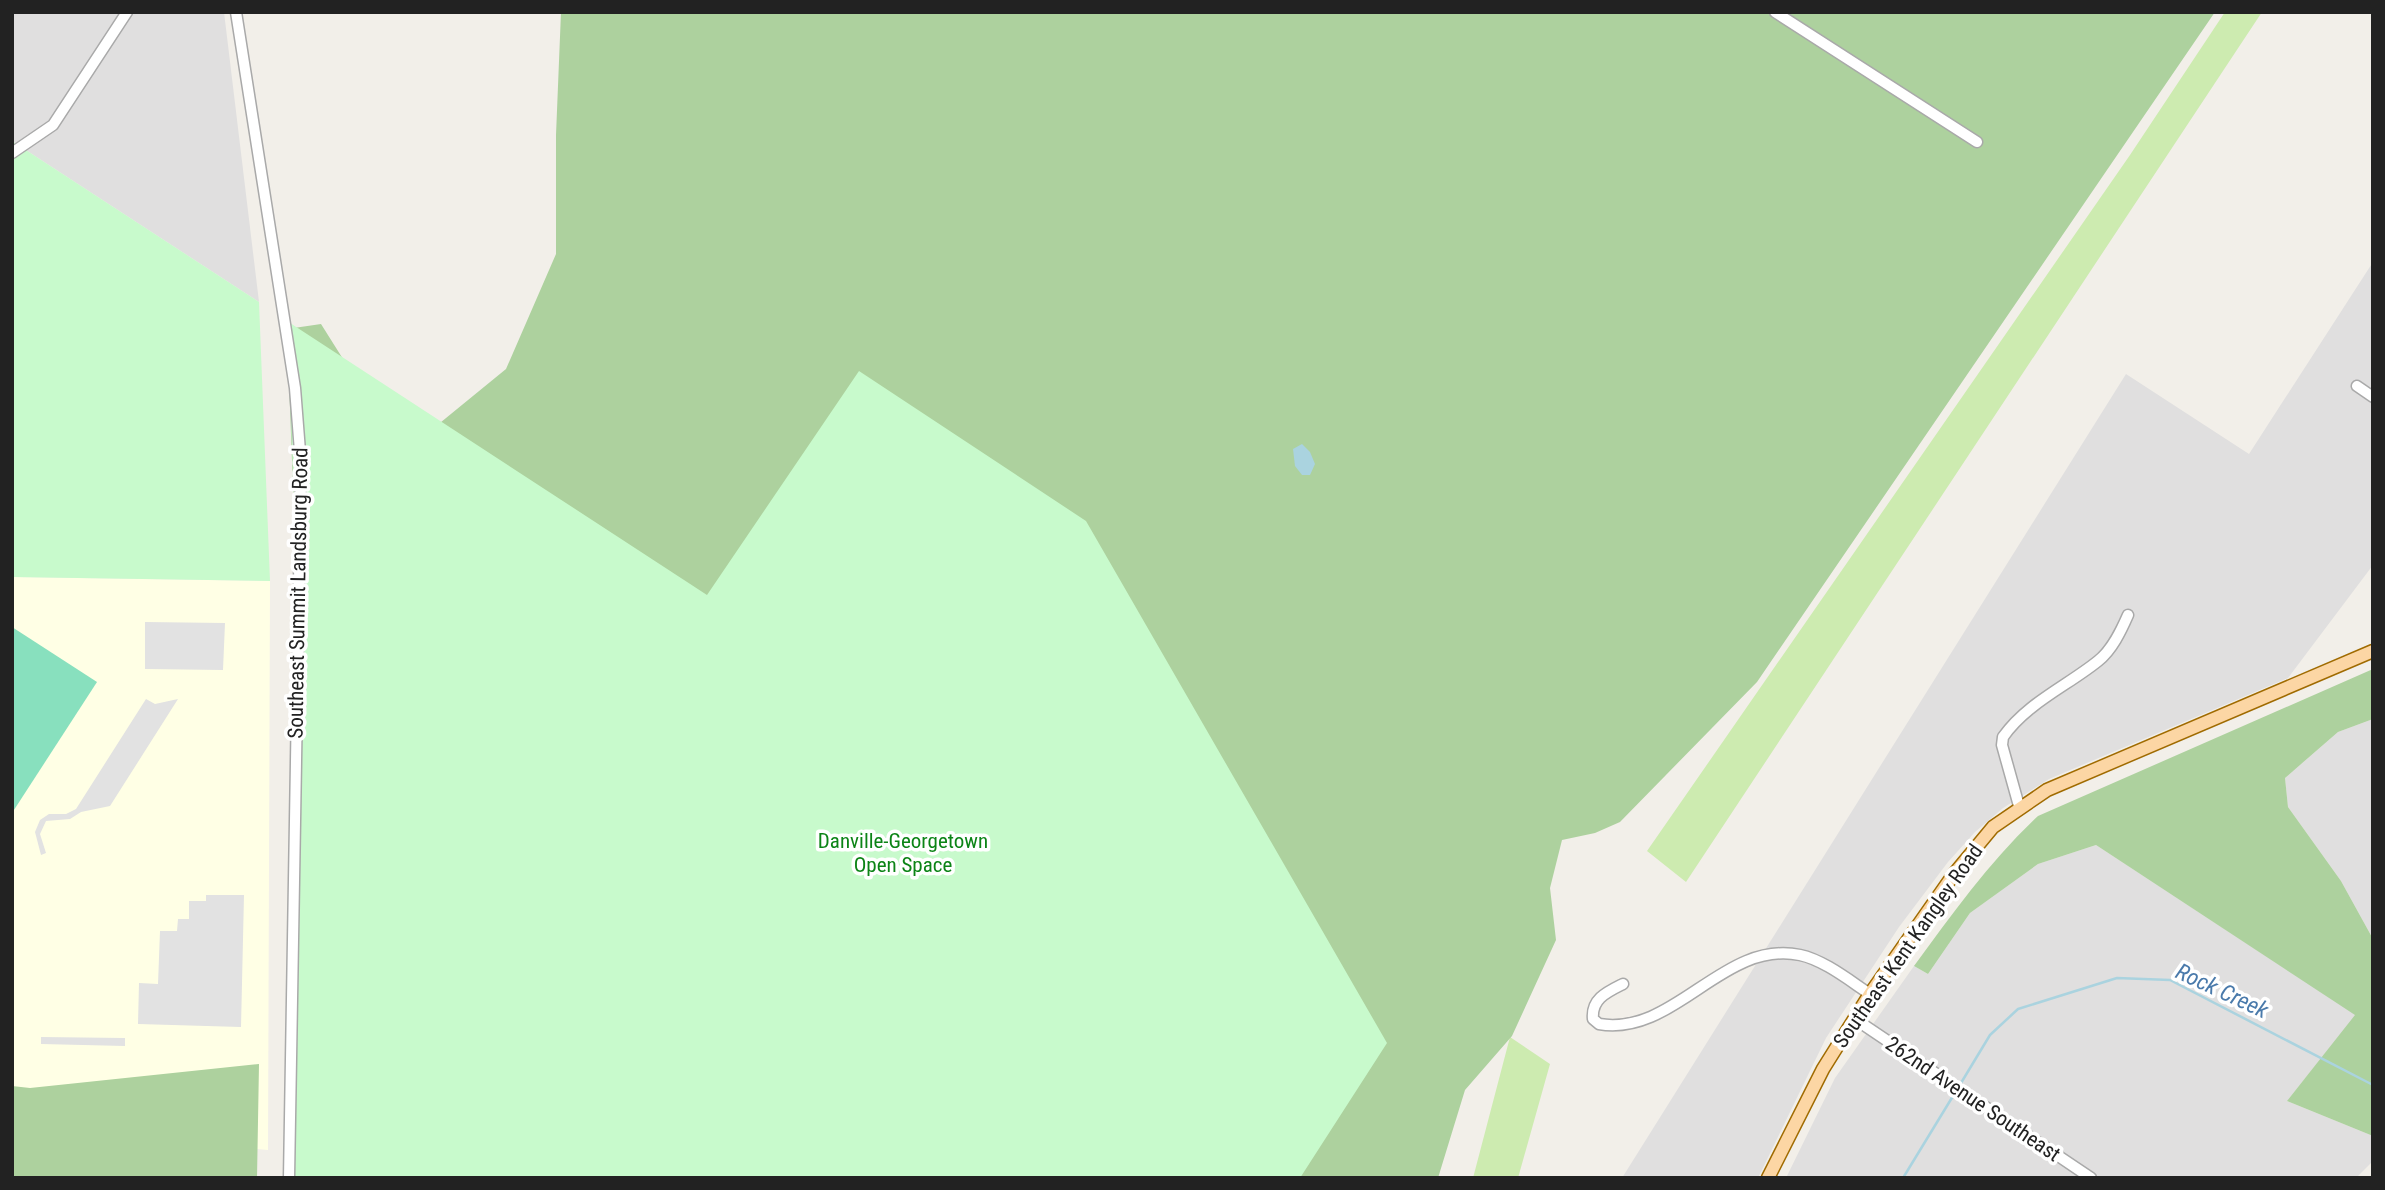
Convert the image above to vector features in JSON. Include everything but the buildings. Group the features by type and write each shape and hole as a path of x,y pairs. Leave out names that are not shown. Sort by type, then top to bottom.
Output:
{"main road":[{"name":"Southeast Kent Kangley Road","path":"1768,1178 1823,1069 1870,994 1968,856 1993,827 2019,806 2047,790 2373,651"}],"street":[{"path":"17,151 53,125 127,12"},
{"name":"Southeast Summit Landsburg Road","path":"236,12 294,377 301,464 289,1178"},
{"path":"1775,12 1977,142"},
{"path":"2357,386 2373,397"},
{"path":"2019,806 2002,745 2003,737 2040,701 2100,660 2119,635 2127,615"},
{"path":"1623,984 1598,999 1592,1009 1593,1019 1599,1024 1639,1024 1754,958 1779,953 1810,958 1870,994"},
{"name":"262nd Avenue Southeast","path":"1855,1018 2091,1178"}],"shaded area":[{"path":"12,12 224,12 259,302 12,141"},
{"path":"2373,262 2373,565 2288,678 2049,779 2003,808 1975,832 1948,862 1899,927 1826,1038 1758,1178 1622,1178 2126,374 2249,454"},
{"path":"12,577 270,581 268,1150 12,1126"},
{"path":"145,622 225,623 223,670 145,669"},
{"path":"146,699 155,704 178,699 110,806 81,812 70,819 46,821 40,834 46,853 41,855 35,832 40,820 49,814 66,814 76,809"},
{"path":"2373,719 2373,939 2341,881 2288,807 2285,778 2338,732"},
{"path":"2096,845 2356,1015 2287,1101 2373,1136 2373,1161 2356,1178 1786,1178 1835,1078 1914,966 1928,974 1970,913 2038,864"},
{"path":"206,895 244,895 241,1027 138,1024 139,983 158,984 160,931 177,931 178,919 189,919 189,901 206,901"},
{"path":"41,1037 125,1038 125,1046 41,1044"}],"green space":[{"path":"561,12 2215,12 1757,682 1620,822 1595,833 1562,840 1550,888 1556,940 1512,1036 1465,1090 1438,1178 297,1178 304,777 287,329 321,324 372,405 435,427 506,369 556,254 556,135"},
{"path":"2225,12 2262,12 1686,882 1647,851 2130,155"},
{"path":"12,141 259,302 270,581 12,577"},
{"name":"Danville-Georgetown Open Space","path":"287,321 707,595 859,371 1086,521 1387,1043 1300,1178 287,1178 303,719"},
{"path":"12,627 97,682 12,813"},
{"path":"2373,669 2373,719 2338,732 2285,778 2288,807 2341,881 2373,939 2373,1136 2287,1101 2355,1015 2096,845 2038,864 1970,913 1928,974 1914,966 1988,869 2038,816"},
{"path":"1510,1037 1550,1064 1518,1178 1473,1178"},
{"path":"259,1064 257,1178 12,1178 12,1086 30,1088"}],"water":[{"path":"1302,444 1310,452 1315,464 1310,475 1302,475 1295,466 1293,449"}],"waterway":[{"name":"Rock Creek","path":"1961,1083 1990,1035 2018,1009 2117,978 2170,980 2373,1085"},
{"name":"Rock Creek","path":"1903,1178 1953,1096"}]}
